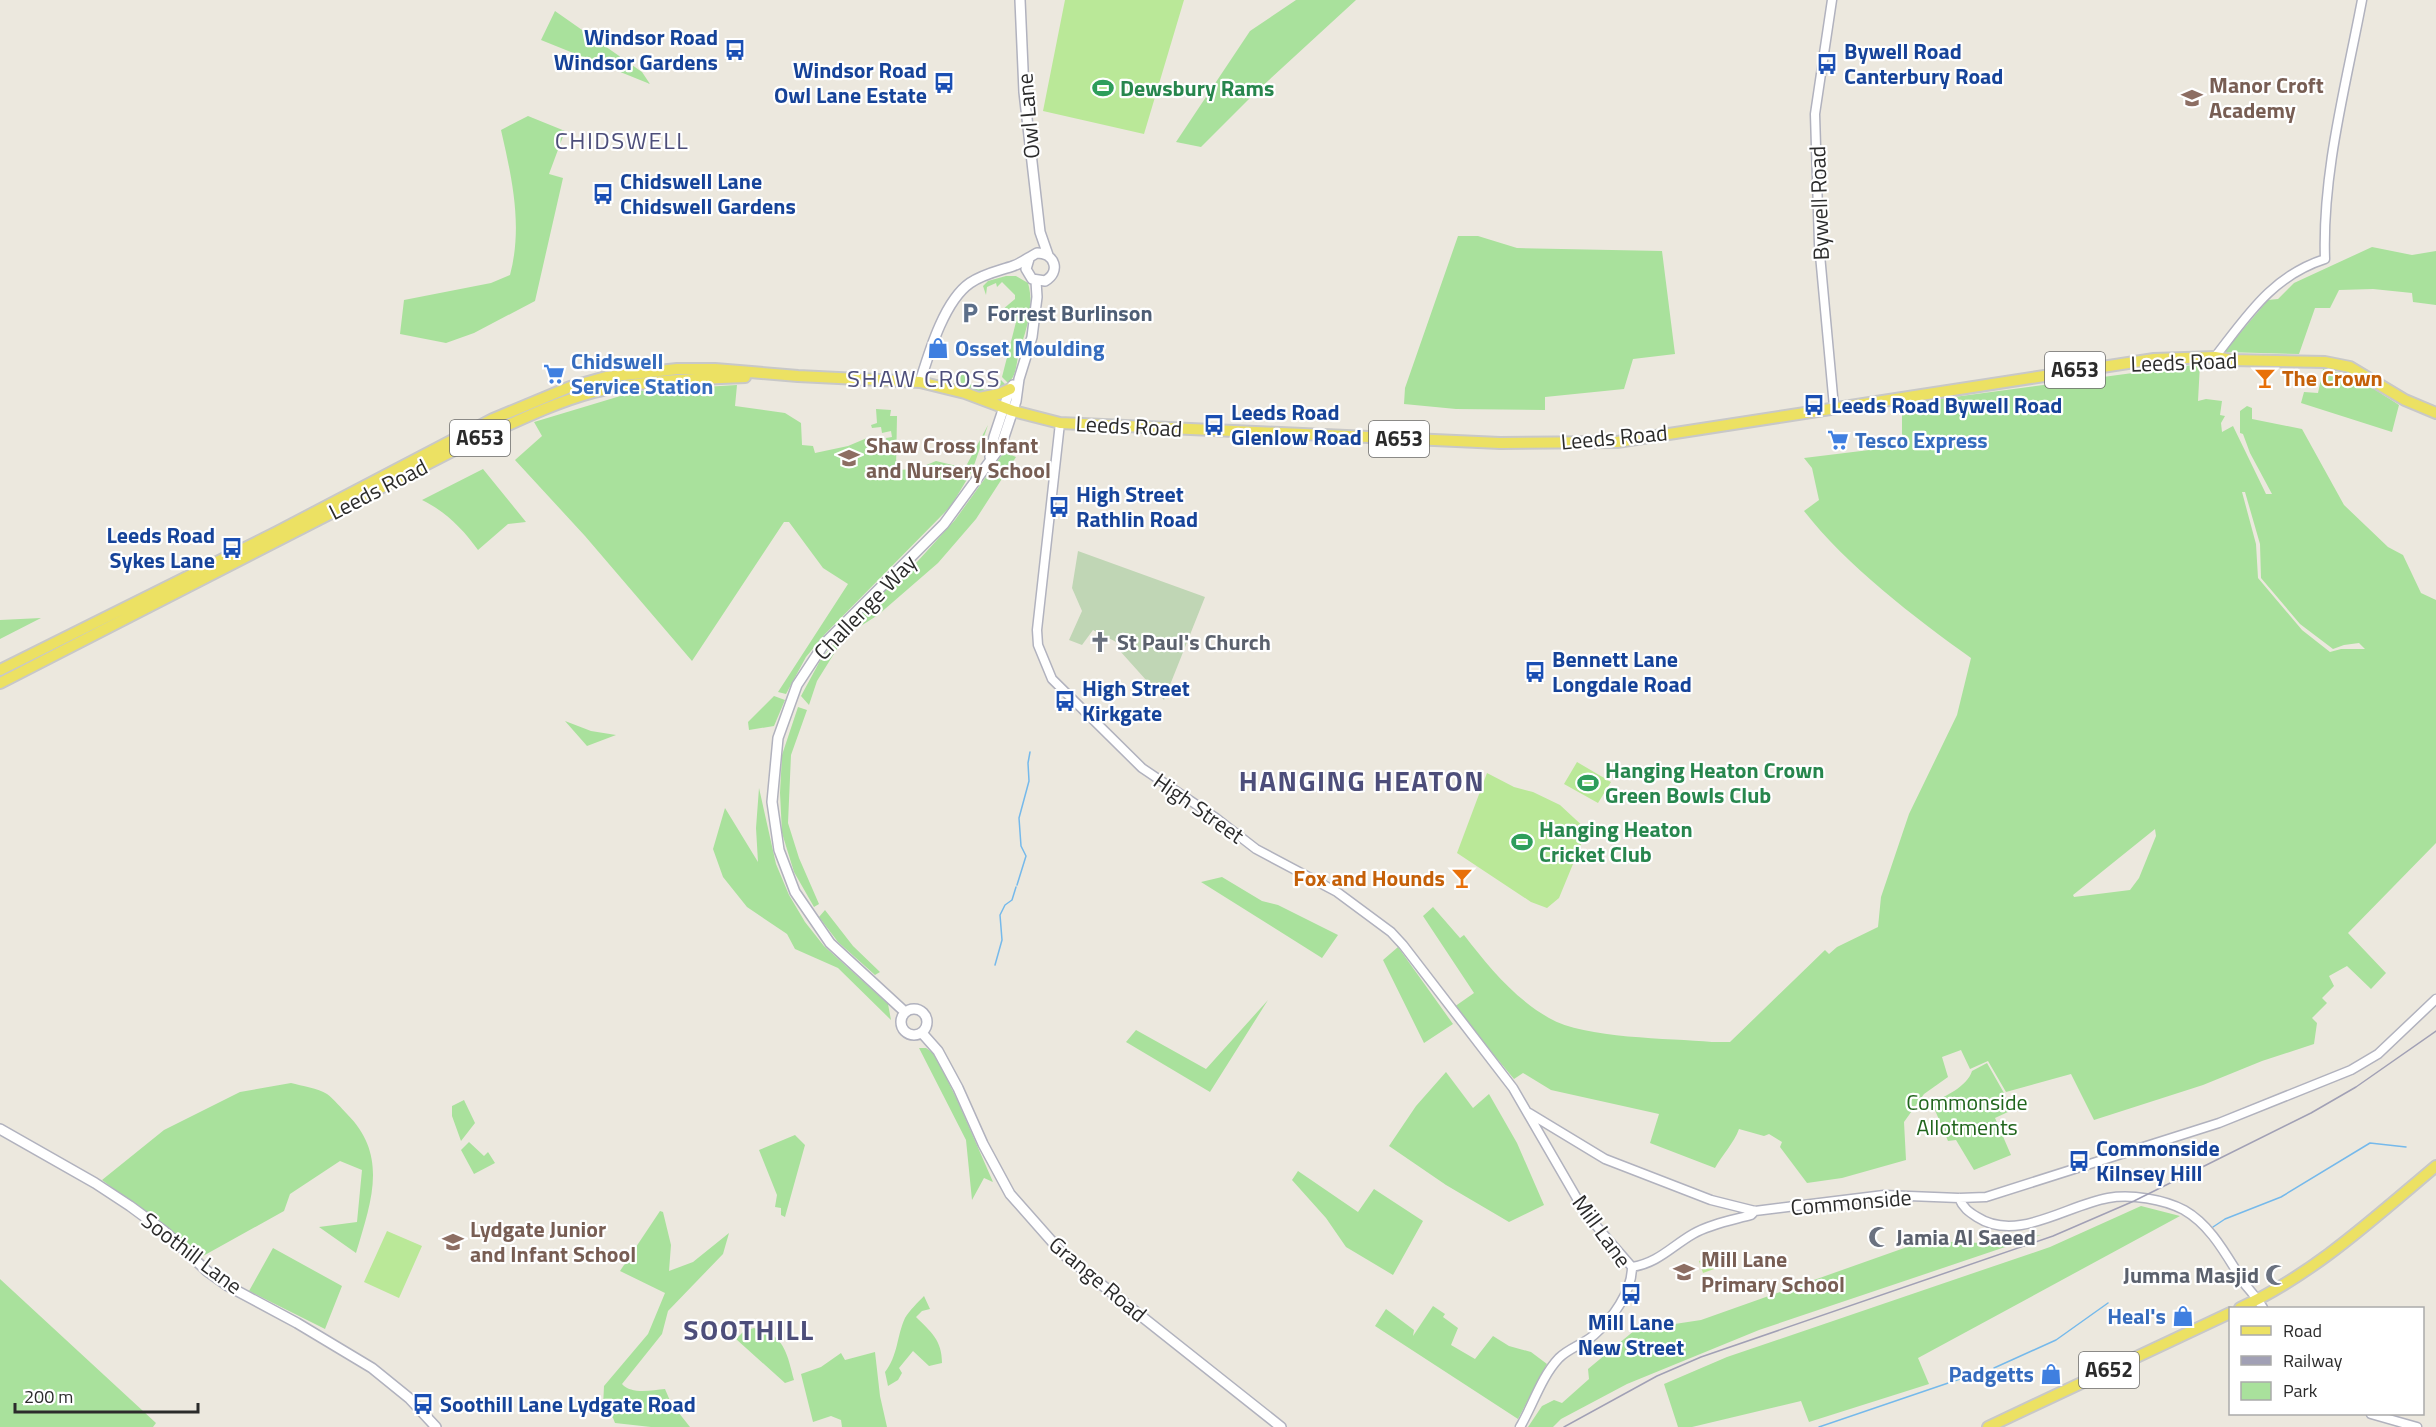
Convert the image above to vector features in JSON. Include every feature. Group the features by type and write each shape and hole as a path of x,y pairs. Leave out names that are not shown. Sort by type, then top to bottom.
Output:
{"main road":[{"name":"Owl Lane","path":"1020,0 1024,92 1040,231"},
{"path":"920,382 934,339 946,314 967,284 996,270 1029,259 1037,253 1040,231"},
{"path":"1009,410 1032,337 1041,281 1054,274 1052,258 1048,255 1040,231"},
{"path":"1037,253 1048,255"},
{"path":"1028,274 1026,264 1029,259"},
{"path":"1010,267 1041,281"},
{"name":"Leeds Road","path":"0,670 466,444 570,400 596,392 668,380 781,375 920,382 949,388 1009,410 1060,423 1490,443 1617,442 2154,359 2215,357 2232,360 2325,362 2350,367 2405,400 2436,413"},
{"path":"904,381 915,376 925,366"},
{"path":"978,398 999,394 1010,389 1019,379"},
{"path":"1009,410 1010,389"},
{"name":"Challenge Way","path":"905,1012 830,943 795,892 779,850 772,802 777,746 797,685 824,644 944,524 1001,446 1009,410"},
{"name":"Leeds Road","path":"0,683 223,563"},
{"path":"912,1008 923,1012 928,1023 922,1033 911,1035 904,1031 901,1020 905,1012 912,1008"},
{"name":"Grange Road","path":"922,1033 939,1051 983,1144 1010,1194 1063,1254 1281,1427"},
{"name":"Soothill Lane","path":"0,1129 95,1183 130,1206 164,1230 207,1271 228,1286 297,1323 372,1368 409,1398 436,1427"},
{"path":"2245,1307 2261,1304 2347,1241 2436,1166"},
{"name":"A652","path":"1988,1427 2229,1313"}],"street":[{"name":"Bywell Road","path":"1832,0 1815,114 1819,244 1834,407"},
{"path":"2215,357 2256,303 2282,280 2311,264 2325,260 2323,243 2333,161 2362,0"},
{"name":"High Street","path":"1060,423 1037,630 1038,645 1052,679 1142,768 1216,818 1256,849 1337,892 1390,932 1465,1024 1514,1088 1529,1113"},
{"name":"Commonside","path":"1529,1113 1605,1159 1711,1200 1755,1210 1884,1195 1959,1198 1999,1194 2282,1100 2360,1066 2378,1054 2436,999"},
{"name":"Mill Lane","path":"1520,1427 1551,1368 1561,1356 1594,1335 1612,1314 1628,1289 1632,1267 1586,1214 1530,1120 1529,1113"},
{"path":"1959,1198 1962,1206 1978,1218 1990,1225 2005,1226 2022,1226 2107,1198 2161,1201 2182,1209 2203,1224 2261,1304"},
{"path":"1632,1267 1652,1262 1696,1232 1751,1215 1755,1210"},
{"path":"2378,1415 2417,1427"}],"green space":[{"name":"Dewsbury Rams","path":"1065,0 1184,0 1144,134 1043,111"},
{"path":"1296,0 1356,0 1257,91 1201,147 1176,142 1250,31"},
{"path":"555,11 642,72 650,84 541,40"},
{"path":"528,116 565,131 549,174 563,178 535,301 474,333 446,343 400,334 404,300 491,283 510,275 514,257 516,220 509,166 501,130"},
{"path":"1458,236 1478,236 1517,248 1662,251 1675,354 1633,359 1624,389 1545,397 1545,410 1456,409 1404,404 1405,388"},
{"path":"2372,247 2412,255 2436,251 2436,305 2413,302 2412,293 2373,289 2339,290 2330,308 2315,308 2299,354 2224,352 2268,300 2278,299 2294,283"},
{"path":"1016,276 1028,283 1031,301 1016,369 1008,383 1002,377 1016,322 997,312 992,303 1002,310 1015,299 1015,295 1002,282 997,287 996,283 987,287 986,295 983,286 988,281"},
{"path":"2200,364 2198,401 2206,399 2222,401 2220,415 2225,416 2221,423 2222,432 2233,426 2266,494 2272,494 2250,453 2243,434 2240,433 2240,411 2247,406 2252,408 2252,419 2302,429 2344,505 2388,547 2403,555 2421,593 2436,600 2436,843 2348,933 2386,973 2371,989 2347,966 2329,976 2334,986 2322,998 2327,1003 2312,1018 2317,1023 2314,1044 2262,1061 2203,1085 2094,1120 2071,1074 2006,1092 1988,1061 1970,1069 1961,1050 1942,1057 1948,1077 1924,1094 1904,1122 1906,1160 1842,1178 1807,1183 1780,1147 1782,1142 1769,1134 1764,1136 1739,1129 1715,1168 1650,1143 1659,1114 1551,1090 1523,1073 1514,1079 1454,1007 1474,993 1423,916 1433,907 1460,938 1464,935 1492,970 1524,1001 1549,1018 1565,1025 1605,1034 1712,1042 1730,1042 1825,950 1829,954 1837,947 1878,927 1881,897 1909,814 1957,715 1971,658 1882,590 1840,551 1804,511 1819,500 1812,468 1804,458 1902,446 1902,404","holes":["2242,492 2245,492 2260,544 2261,578 2300,624 2333,649 2359,643 2365,649 2341,649 2330,652 2302,630 2258,578 2256,544","2155,829 2156,836 2139,878 2130,890 2074,897 2073,895"]},
{"path":"2323,369 2354,379 2399,405 2392,432 2301,403 2304,392 2318,393"},
{"path":"963,373 967,375 967,382 985,390 996,387 1001,380 1007,386 1005,389 980,393 954,384"},
{"path":"737,385 735,406 785,413 801,423 802,445 813,446 815,453 848,446 867,438 869,447 887,443 886,438 892,437 891,431 882,433 881,427 872,428 871,425 877,423 876,409 891,410 890,416 897,416 896,470 917,469 936,461 965,468 988,425 972,471 951,506 825,634 806,657 786,694 778,692 848,584 823,568 789,522 784,522 692,661 585,536 515,460 542,436 534,422 637,391"},
{"path":"1004,452 1016,457 976,519 938,563 878,615 845,636 817,681 809,705 801,696 821,659 863,609 917,562 955,520"},
{"path":"483,469 526,522 508,524 478,550 453,521 422,500"},
{"path":"1078,551 1205,597 1164,700 1120,651 1122,645 1093,630 1082,645 1069,640 1082,611 1072,588"},
{"path":"41,618 0,639 0,620"},
{"path":"774,696 785,700 774,726 749,730 748,722"},
{"path":"798,707 807,710 791,755 788,823 799,858 819,904 814,907 794,872 782,833 780,793 782,755"},
{"path":"565,721 591,731 616,735 587,746"},
{"name":"Hanging Heaton Crown Green Bowls Club","path":"1577,762 1611,782 1598,803 1564,784"},
{"name":"Hanging Heaton Cricket Club","path":"1487,773 1514,787 1533,792 1560,805 1587,830 1559,898 1547,908 1531,902 1457,853"},
{"path":"759,788 776,864 789,895 805,922 824,946 888,1004 891,1020 838,968 795,949 787,934 747,907 723,877 713,849 725,808 758,862 756,828"},
{"path":"1222,877 1262,901 1278,905 1338,935 1322,958 1201,882"},
{"path":"825,910 853,946 880,972 875,975 838,942 819,917"},
{"path":"1398,947 1453,1024 1424,1043 1383,960"},
{"path":"1268,1000 1210,1092 1126,1042 1136,1030 1206,1069"},
{"path":"919,1048 926,1048 935,1054 993,1182 984,1178 972,1200 966,1140"},
{"name":"Commonside Allotments","path":"1987,1063 2004,1093 2010,1111 1995,1118 2011,1155 1974,1170 1956,1140 1948,1141 1932,1103 1955,1090 1965,1082 1972,1071"},
{"path":"1446,1072 1473,1108 1489,1094 1517,1143 1544,1205 1509,1222 1446,1185 1389,1146 1416,1106"},
{"path":"291,1083 319,1090 330,1096 360,1130 368,1146 373,1180 371,1198 356,1253 319,1227 357,1222 362,1170 340,1161 290,1194 284,1211 203,1256 102,1180 164,1130 240,1092"},
{"path":"464,1100 475,1123 461,1141 452,1116 452,1106"},
{"path":"795,1135 805,1145 785,1217 781,1215 781,1208 775,1207 777,1195 759,1150"},
{"path":"469,1142 484,1156 488,1152 495,1163 474,1174 461,1150"},
{"path":"1298,1171 1358,1212 1374,1189 1423,1221 1393,1275 1346,1247 1326,1218 1292,1180"},
{"path":"2141,1206 2180,1216 1918,1358 1929,1384 1809,1422 1801,1401 1692,1427 1678,1427 1664,1384 1727,1357 2050,1247"},
{"path":"660,1211 663,1212 671,1245 669,1271 693,1262 729,1233 723,1254 668,1311 662,1334 622,1384 637,1391 665,1389 671,1403 690,1427 651,1427 615,1423 603,1407 604,1386 648,1334 665,1293 620,1271"},
{"path":"387,1231 422,1246 399,1298 364,1282"},
{"path":"2041,1235 1759,1330 1627,1384 1561,1419 1553,1427 1528,1427 1542,1406 1554,1400 1562,1403 1589,1379 1588,1369 1635,1330 1701,1320 1924,1241 1983,1243"},
{"path":"273,1248 342,1286 325,1329 249,1291"},
{"path":"1724,1253 1728,1264 1703,1273 1699,1261"},
{"path":"0,1279 156,1423 153,1427 0,1427"},
{"path":"924,1296 930,1309 922,1311 916,1317 938,1342 942,1363 929,1366 913,1351 899,1368 902,1373 898,1380 888,1386 885,1372 895,1352 902,1325 909,1312"},
{"path":"1433,1306 1445,1314 1443,1317 1458,1328 1451,1345 1475,1359 1493,1336 1509,1346 1531,1352 1547,1364 1518,1419 1375,1326 1386,1309 1414,1330 1413,1336"},
{"path":"754,1328 772,1335 783,1346 794,1380 785,1383 736,1339 744,1331"},
{"path":"875,1352 880,1396 887,1427 842,1427 841,1420 831,1416 813,1422 801,1374 821,1367 841,1353 845,1360"}],"waterway":[{"path":"1017,885 1026,856 1021,846 1019,818 1029,781 1030,752"},
{"path":"995,965 1002,940 1000,915 1005,905 1012,900 1016,887"},
{"path":"2213,1227 2225,1219 2281,1197 2370,1143 2406,1147"},
{"path":"1994,1368 2056,1340 2108,1303"},
{"path":"1819,1427 1960,1379"}],"railway":[{"path":"1564,1427 1657,1376 1701,1357 2053,1236 2134,1201 2311,1113 2356,1087 2436,1031"}],"place":[{"name":"Windsor Road Windsor Gardens","path":"735,50"},
{"name":"Bywell Road Canterbury Road","path":"1827,64"},
{"name":"Windsor Road Owl Lane Estate","path":"944,83"},
{"name":"Dewsbury Rams","path":"1103,88"},
{"name":"Manor Croft Academy","path":"2192,98"},
{"name":"Chidswell Lane Chidswell Gardens","path":"603,194"},
{"name":"Forrest Burlinson","path":"970,313"},
{"name":"Osset Moulding","path":"938,348"},
{"name":"Chidswell Service Station","path":"554,374"},
{"name":"The Crown","path":"2265,378"},
{"name":"Leeds Road Bywell Road","path":"1814,405"},
{"name":"Leeds Road Glenlow Road","path":"1214,425"},
{"name":"Tesco Express","path":"1838,440"},
{"name":"Shaw Cross Infant and Nursery School","path":"849,458"},
{"name":"High Street Rathlin Road","path":"1059,507"},
{"name":"Leeds Road Sykes Lane","path":"232,548"},
{"name":"St Paul's Church","path":"1100,642"},
{"name":"Bennett Lane Longdale Road","path":"1535,672"},
{"name":"High Street Kirkgate","path":"1065,701"},
{"name":"Hanging Heaton Crown Green Bowls Club","path":"1588,783"},
{"name":"Hanging Heaton Cricket Club","path":"1522,842"},
{"name":"Fox and Hounds","path":"1462,878"},
{"name":"Commonside Kilnsey Hill","path":"2079,1161"},
{"name":"Jamia Al Saeed","path":"1879,1237"},
{"name":"Lydgate Junior and Infant School","path":"453,1242"},
{"name":"Mill Lane Primary School","path":"1684,1272"},
{"name":"Jumma Masjid","path":"2276,1275"},
{"name":"Mill Lane New Street","path":"1631,1294"},
{"name":"Heal's","path":"2183,1316"},
{"name":"Padgetts","path":"2051,1374"},
{"name":"Soothill Lane Lydgate Road","path":"423,1404"}],"district":[{"name":"CHIDSWELL","path":"622,141"},
{"name":"SHAW CROSS","path":"924,379"},
{"name":"HANGING HEATON","path":"1362,781"},
{"name":"SOOTHILL","path":"749,1330"}]}
